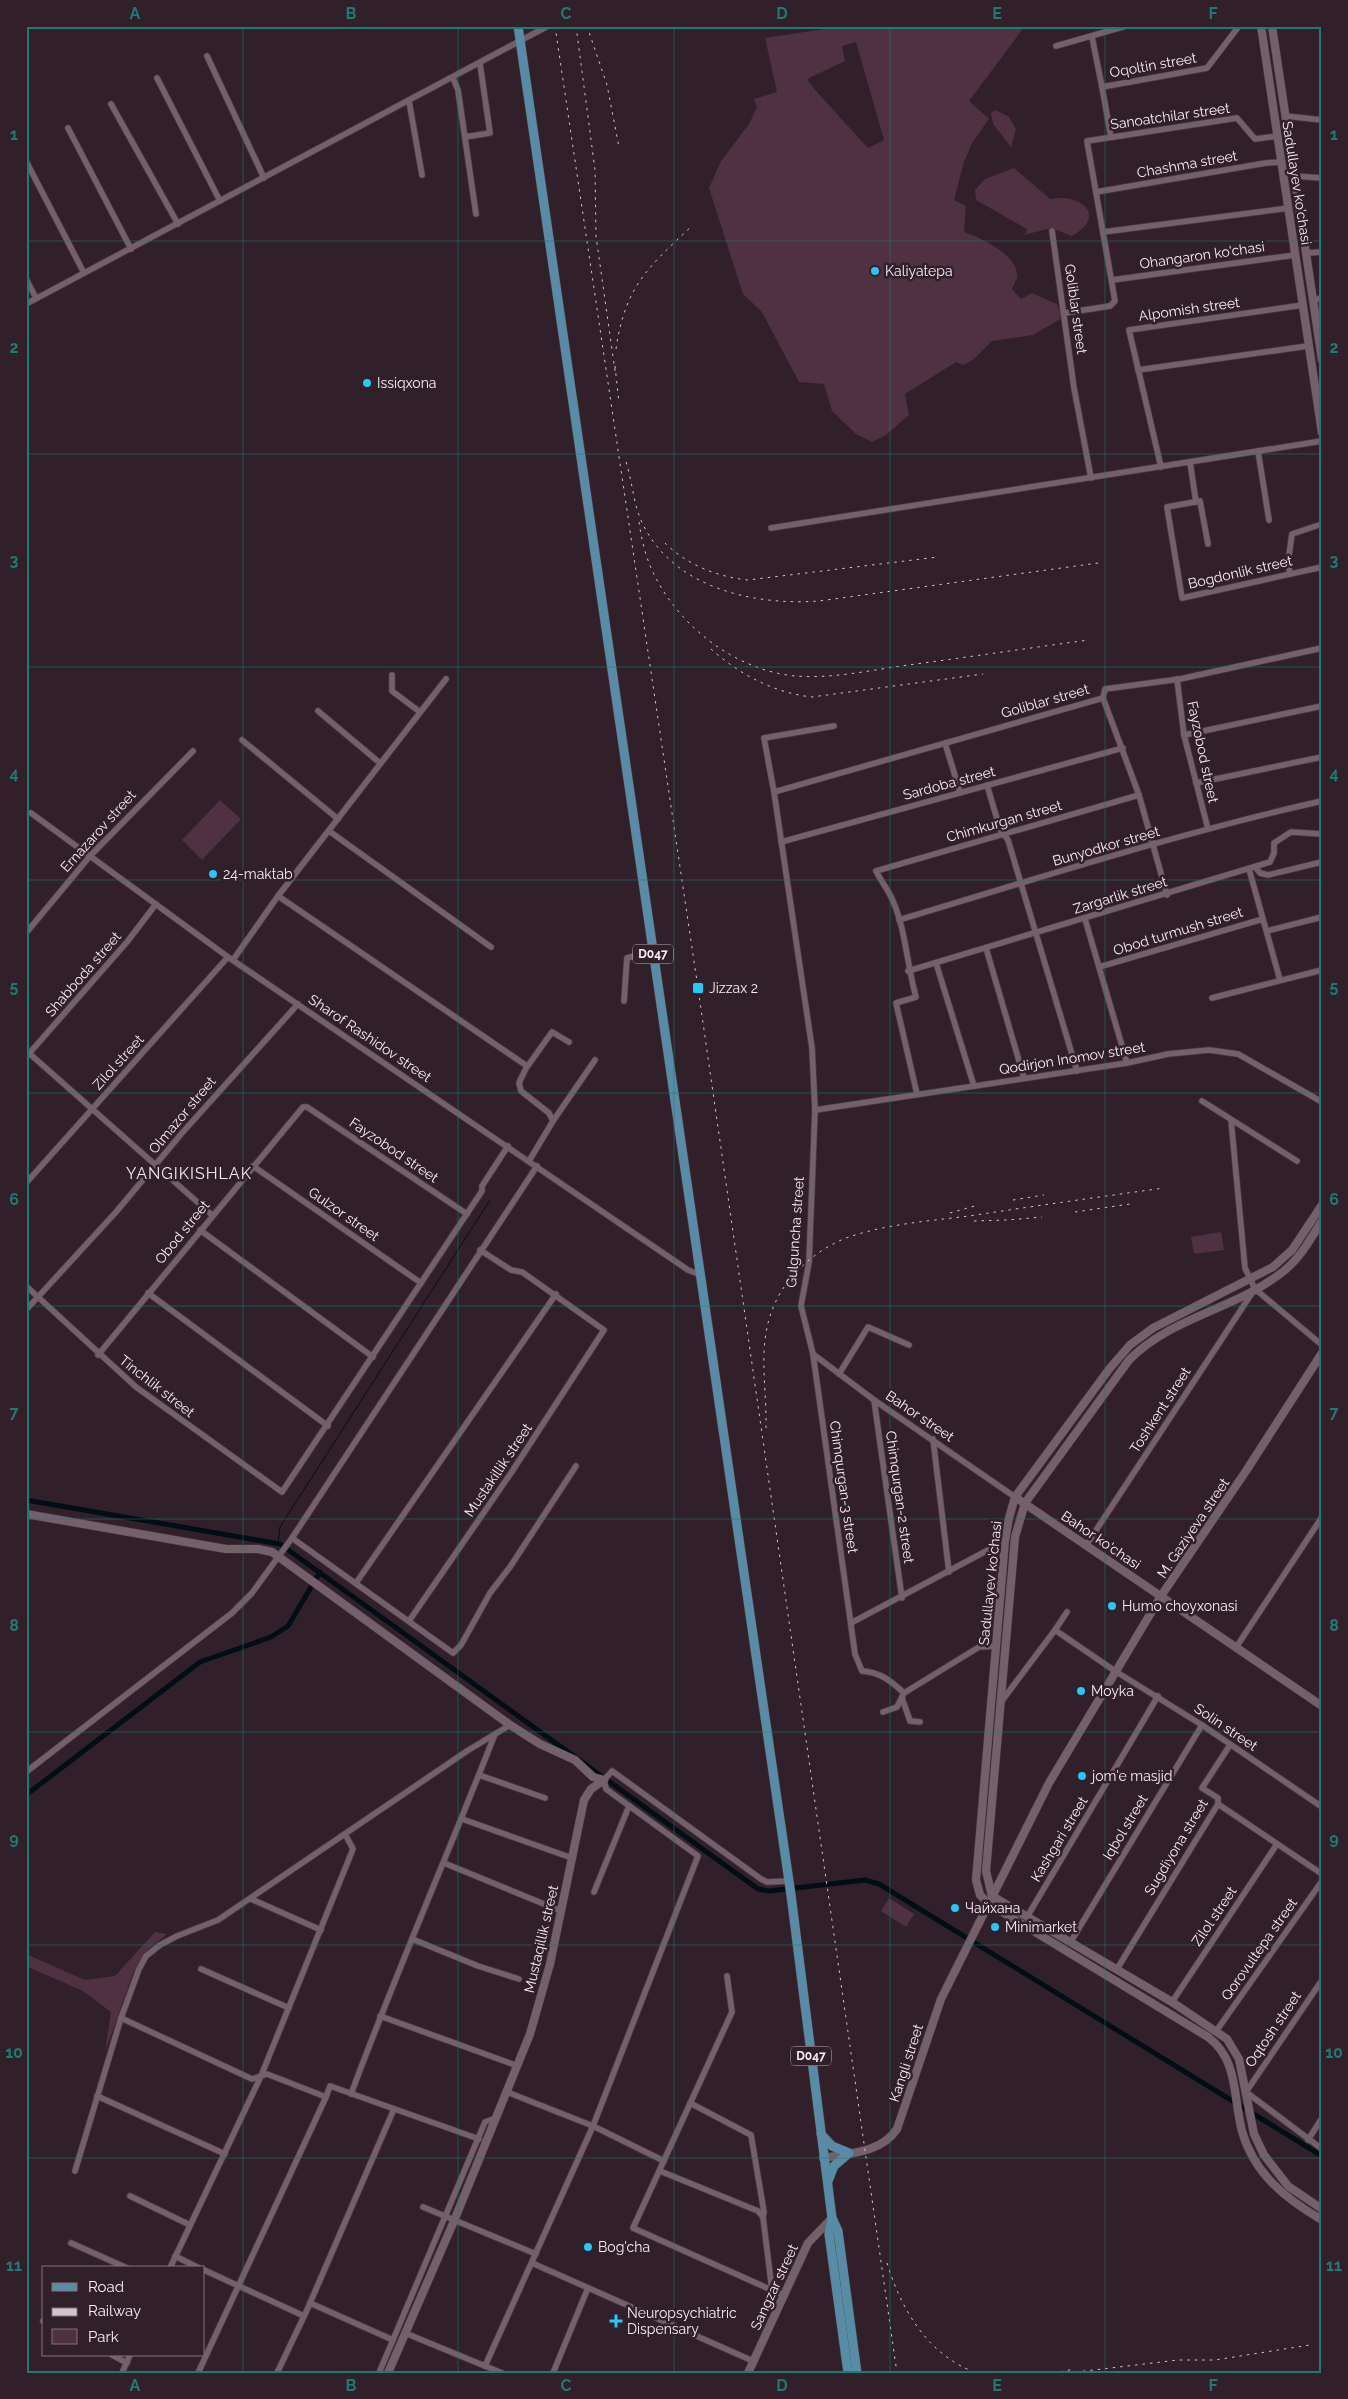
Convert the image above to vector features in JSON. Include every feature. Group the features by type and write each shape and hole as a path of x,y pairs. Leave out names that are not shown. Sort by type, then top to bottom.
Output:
{"main road":[{"name":"D047","path":"518,26 599,570 789,1881 827,2186 832,2218 838,2231 857,2373"},
{"name":"Sadullayev ko'chasi","path":"1261,26 1322,432"},
{"name":"Sadullayev ko'chasi","path":"1272,26 1322,360"},
{"name":"Sadullayev ko'chasi","path":"989,1904 980,1895 976,1880 1005,1541 1008,1518 1015,1497 1110,1368 1130,1345 1168,1320 1273,1268 1286,1256 1322,1205"},
{"path":"1322,1221 1296,1260 1277,1276 1255,1289 1169,1330 1141,1348 1123,1367 1025,1503 1015,1537 986,1871 992,1896 1172,2002 1217,2030 1232,2044 1238,2054 1251,2122 1258,2145 1279,2176 1298,2194 1322,2209"},
{"name":"M. Gaziyeva street","path":"975,1931 1049,1783 1115,1672 1161,1596 1246,1471 1322,1353"},
{"name":"Bahor ko'chasi","path":"1015,1497 1237,1646 1322,1706"},
{"path":"26,1514 226,1549 258,1549 272,1552 510,1726 540,1744 575,1760 593,1777 604,1780"},
{"name":"Mustaqillik street","path":"388,2373 454,2221 530,2034 547,1972 584,1800 591,1789 604,1780"},
{"path":"989,1904 1212,2040 1228,2060 1239,2117 1248,2146 1262,2172 1282,2194 1322,2220"},
{"name":"Kangli street","path":"824,2158 882,2145 897,2129 934,2016 975,1931"},
{"path":"820,2133 832,2146 849,2153 834,2166 827,2186"},
{"name":"D047","path":"832,2218 829,2234 848,2373"},
{"name":"Sangzar street","path":"748,2373 808,2243 832,2218"}],"street":[{"path":"26,304 520,43 548,26"},
{"path":"1056,46 1092,37 1105,30 1126,26"},
{"name":"Oqoltin street","path":"1092,37 1102,87 1207,68 1239,26"},
{"path":"207,56 264,178"},
{"path":"465,137 490,133 480,64"},
{"path":"157,78 220,201"},
{"path":"453,78 458,90 476,214"},
{"path":"1102,87 1110,137"},
{"path":"409,101 422,175"},
{"path":"111,104 178,224"},
{"path":"1285,116 1322,120"},
{"name":"Sanoatchilar street","path":"1096,192 1087,141 1237,118 1255,140 1278,136"},
{"path":"68,128 131,249"},
{"path":"26,161 84,274"},
{"name":"Chashma street","path":"1096,192 1266,163 1282,162"},
{"path":"1294,176 1322,178"},
{"path":"1065,313 1110,306 1114,301 1096,192"},
{"path":"1103,232 1289,208"},
{"name":"Goliblar street","path":"1052,231 1074,388 1090,478"},
{"path":"1306,253 1322,252"},
{"name":"Ohangaron ko'chasi","path":"1112,280 1296,255"},
{"path":"26,279 36,298"},
{"path":"1313,300 1322,298"},
{"name":"Alpomish street","path":"1161,467 1129,330 1303,305"},
{"path":"1138,370 1308,346"},
{"path":"772,528 1322,441"},
{"path":"1258,451 1269,520"},
{"path":"1190,462 1196,502 1200,501 1208,544"},
{"name":"Bogdonlik street","path":"1196,502 1167,507 1182,598 1322,567"},
{"path":"1290,574 1288,562 1292,534 1322,524"},
{"name":"Goliblar street","path":"774,792 1103,698 1105,689 1176,679 1322,648"},
{"path":"392,675 392,691 420,712"},
{"name":"Zilol street","path":"26,1183 231,958 446,679"},
{"name":"Fayzobod street","path":"1176,679 1184,735 1208,830"},
{"path":"1103,698 1139,795 1167,894"},
{"path":"1184,735 1322,706"},
{"path":"318,711 380,763"},
{"name":"Gulguncha street","path":"813,1354 801,1306 809,1262 816,1110 812,1048 774,792 764,738 834,726"},
{"path":"242,740 338,819"},
{"path":"945,743 960,792"},
{"name":"Sardoba street","path":"781,842 1123,748"},
{"name":"Ernazarov street","path":"26,932 90,856 192,751"},
{"path":"1196,783 1322,757"},
{"path":"987,785 1000,829 1004,834 1021,884 1076,1071"},
{"name":"Chimkurgan street","path":"899,920 893,901 876,871 1139,795"},
{"name":"Bunyodkor street","path":"899,920 1153,845 1322,801"},
{"name":"Sharof Rashidov street","path":"31,813 231,958 688,1270 701,1275"},
{"path":"329,831 491,947"},
{"name":"Zargarlik street","path":"908,971 1270,862 1274,853 1274,843 1291,832 1322,834"},
{"path":"1252,868 1268,875 1322,862"},
{"path":"1252,868 1280,980"},
{"path":"278,896 527,1067"},
{"name":"Shabboda street","path":"28,1055 127,942 156,904"},
{"path":"1267,931 1322,917"},
{"name":"Obod turmush street","path":"1099,968 1263,918"},
{"path":"1085,919 1128,1063"},
{"path":"899,920 908,971 916,997 896,1003 917,1094"},
{"path":"986,948 1024,1078"},
{"path":"624,1001 627,958 653,951"},
{"path":"936,962 974,1086"},
{"path":"1212,998 1322,970"},
{"name":"Olmazor street","path":"26,1310 156,1166 255,1050 298,1004"},
{"path":"553,1121 549,1113 521,1091 519,1083 527,1067 552,1032 569,1042"},
{"name":"Qodirjon Inomov street","path":"816,1110 1128,1063 1168,1054 1209,1050 1238,1054 1322,1102"},
{"path":"28,1055 93,1109 212,1214"},
{"path":"529,1161 553,1121 595,1060"},
{"path":"1202,1101 1297,1161"},
{"name":"Fayzobod street","path":"307,1106 467,1214"},
{"name":"Obod street","path":"98,1355 298,1111 307,1106"},
{"path":"1231,1120 1245,1268 1255,1289 1322,1345"},
{"path":"148,1294 328,1426 467,1214 508,1146"},
{"name":"Gulzor street","path":"254,1166 421,1283"},
{"path":"26,1772 232,1614 252,1593 292,1538 537,1166"},
{"path":"200,1230 373,1357"},
{"path":"356,1583 556,1294 522,1272 511,1270 480,1250"},
{"name":"Tinchlik street","path":"26,1286 98,1355 136,1387 186,1425 282,1492 328,1426"},
{"name":"Toshkent street","path":"1087,1544 1255,1289"},
{"name":"Mustakillik street","path":"409,1621 558,1404 604,1330 556,1294"},
{"path":"839,1374 868,1327 909,1345"},
{"name":"Bahor street","path":"813,1354 874,1400 1015,1497"},
{"name":"Chimqurgan-3 street","path":"813,1354 855,1654 862,1671 872,1671 890,1680 903,1696"},
{"name":"Chimqurgan-2 street","path":"874,1400 902,1598"},
{"path":"932,1439 949,1572"},
{"path":"292,1538 453,1653 461,1645 490,1593 510,1567 576,1466"},
{"path":"1237,1646 1322,1517"},
{"path":"850,1623 902,1598 1005,1541"},
{"path":"1000,1703 1067,1612"},
{"name":"Solin street","path":"1055,1630 1115,1672 1158,1696 1322,1806"},
{"path":"883,1712 897,1707 903,1696 979,1647 996,1646"},
{"path":"903,1696 910,1721 920,1722"},
{"name":"Kashgari street","path":"1027,1917 1158,1696"},
{"name":"Iqbol street","path":"1070,1943 1202,1725"},
{"path":"76,2170 121,2018 138,1969 146,1956 177,1936 218,1920 467,1750 510,1726"},
{"path":"351,2094 380,2016 495,1734"},
{"name":"Sugdiyona street","path":"1117,1970 1218,1804 1218,1798 1202,1788 1230,1745"},
{"name":"Mustaqillik street","path":"604,1780 612,1771 761,1879 767,1882 789,1881"},
{"path":"479,1775 545,1798"},
{"path":"485,2366 593,2126 698,1856 606,1789 604,1780"},
{"path":"1218,1804 1322,1874"},
{"path":"594,1892 629,1806"},
{"path":"462,1818 572,1858"},
{"path":"171,2266 261,2076 321,1930 353,1849 344,1834"},
{"name":"Zilol street","path":"1172,2002 1277,1844"},
{"path":"444,1863 561,1911"},
{"name":"Qorovultepa street","path":"1217,2030 1322,1881"},
{"path":"250,1899 321,1930"},
{"path":"412,1939 478,1966 519,1979"},
{"path":"201,1969 289,2008"},
{"path":"727,1976 732,2012 634,2228 785,2296"},
{"name":"Oqtosh street","path":"1246,2092 1322,1980"},
{"path":"380,2016 518,2066"},
{"path":"121,2018 252,2079 267,2074 326,2098"},
{"path":"198,2373 330,2086 479,2139"},
{"path":"507,2092 593,2126 664,2161"},
{"path":"1246,2092 1308,2140 1322,2148"},
{"path":"97,2096 225,2154"},
{"path":"690,2104 751,2134 764,2212 763,2217 772,2290"},
{"path":"277,2373 310,2303 394,2109"},
{"name":"Mustaqillik street","path":"379,2373 485,2122 496,2118"},
{"path":"1308,2140 1322,2118"},
{"path":"660,2171 758,2211 763,2217"},
{"path":"130,2196 190,2225"},
{"path":"423,2207 536,2254"},
{"path":"71,2243 123,2266"},
{"path":"175,2256 195,2266"},
{"path":"532,2263 753,2361"},
{"path":"205,2270 304,2316"},
{"path":"553,2373 588,2288"},
{"path":"310,2303 393,2340"},
{"path":"405,2333 502,2373"},
{"path":"114,2356 127,2363"},
{"path":"122,2373 130,2356"}],"green space":[{"name":"Kaliyatepa","path":"844,26 1025,26 969,101 989,119 972,143 964,162 954,200 966,206 964,232 998,248 1012,262 1016,269 1017,277 1012,289 1021,299 1032,293 1057,304 1062,318 1033,335 992,341 973,360 963,365 956,362 905,394 909,415 886,435 872,442 856,434 832,411 824,384 799,382 762,312 743,294 709,188 721,161 749,124 757,107 754,99 777,92 765,38","holes":["856,42 884,140 868,148 807,79 845,61 842,46"]},
{"path":"995,110 1008,116 1016,129 1011,147 993,124 991,113"},
{"path":"1014,168 1050,199 1072,199 1086,208 1089,214 1088,221 1083,228 1072,236 1051,228 1024,235 1027,229 976,200 975,190 985,179"},
{"path":"220,800 241,819 202,860 182,840"},
{"path":"1221,1232 1224,1250 1194,1254 1191,1237"},
{"path":"889,1898 914,1914 906,1927 881,1911"},
{"path":"155,1932 167,1934 144,1953 133,1973 105,2052 111,2012 83,1991 26,1966 26,1954 85,1980 115,1976"}],"waterway":[{"path":"278,1544 280,1527 490,1200"},
{"path":"26,1500 280,1544 758,1889 769,1891 865,1880 879,1884 1322,2156"},
{"path":"26,1795 200,1662 271,1637 288,1626 320,1572"}],"railway":[{"path":"555,26 698,988 897,2373"},
{"path":"576,26 595,170 596,236 615,371"},
{"path":"587,26 607,85 619,147"},
{"path":"616,349 626,309 641,279 693,225"},
{"path":"615,366 619,403"},
{"path":"626,462 640,518 653,542 671,561 692,576 715,587 741,595 767,600 819,601 1098,563"},
{"path":"639,522 647,558 659,584 689,623 727,653 749,664 772,672 809,677 838,675 1089,640"},
{"path":"665,543 683,558 704,569 725,576 748,580 938,557"},
{"path":"711,649 733,666 758,681 784,691 812,697 983,674"},
{"path":"766,1428 764,1348 770,1316 776,1301 797,1271 827,1247 849,1237 893,1226 1164,1188"},
{"path":"1013,1200 1044,1195"},
{"path":"1075,1212 1130,1204"},
{"path":"950,1213 978,1205"},
{"path":"974,1221 1042,1217"},
{"path":"887,2263 900,2297 919,2329 944,2355 977,2373"},
{"path":"1068,2373 1178,2360 1215,2360 1310,2345"},
{"path":"1053,2373 1075,2369"}],"place":[{"name":"Kaliyatepa","path":"875,271"},
{"name":"Issiqxona","path":"367,383"},
{"name":"24-maktab","path":"213,874"},
{"name":"Jizzax 2","path":"698,988"},
{"name":"Humo choyxonasi","path":"1112,1606"},
{"name":"Moyka","path":"1081,1691"},
{"name":"jom'e masjid","path":"1082,1776"},
{"name":"Чайхана","path":"955,1908"},
{"name":"Minimarket","path":"995,1927"},
{"name":"Bog'cha","path":"588,2247"},
{"name":"Neuropsychiatric Dispensary","path":"616,2321"}],"district":[{"name":"YANGIKISHLAK","path":"189,1173"}]}
